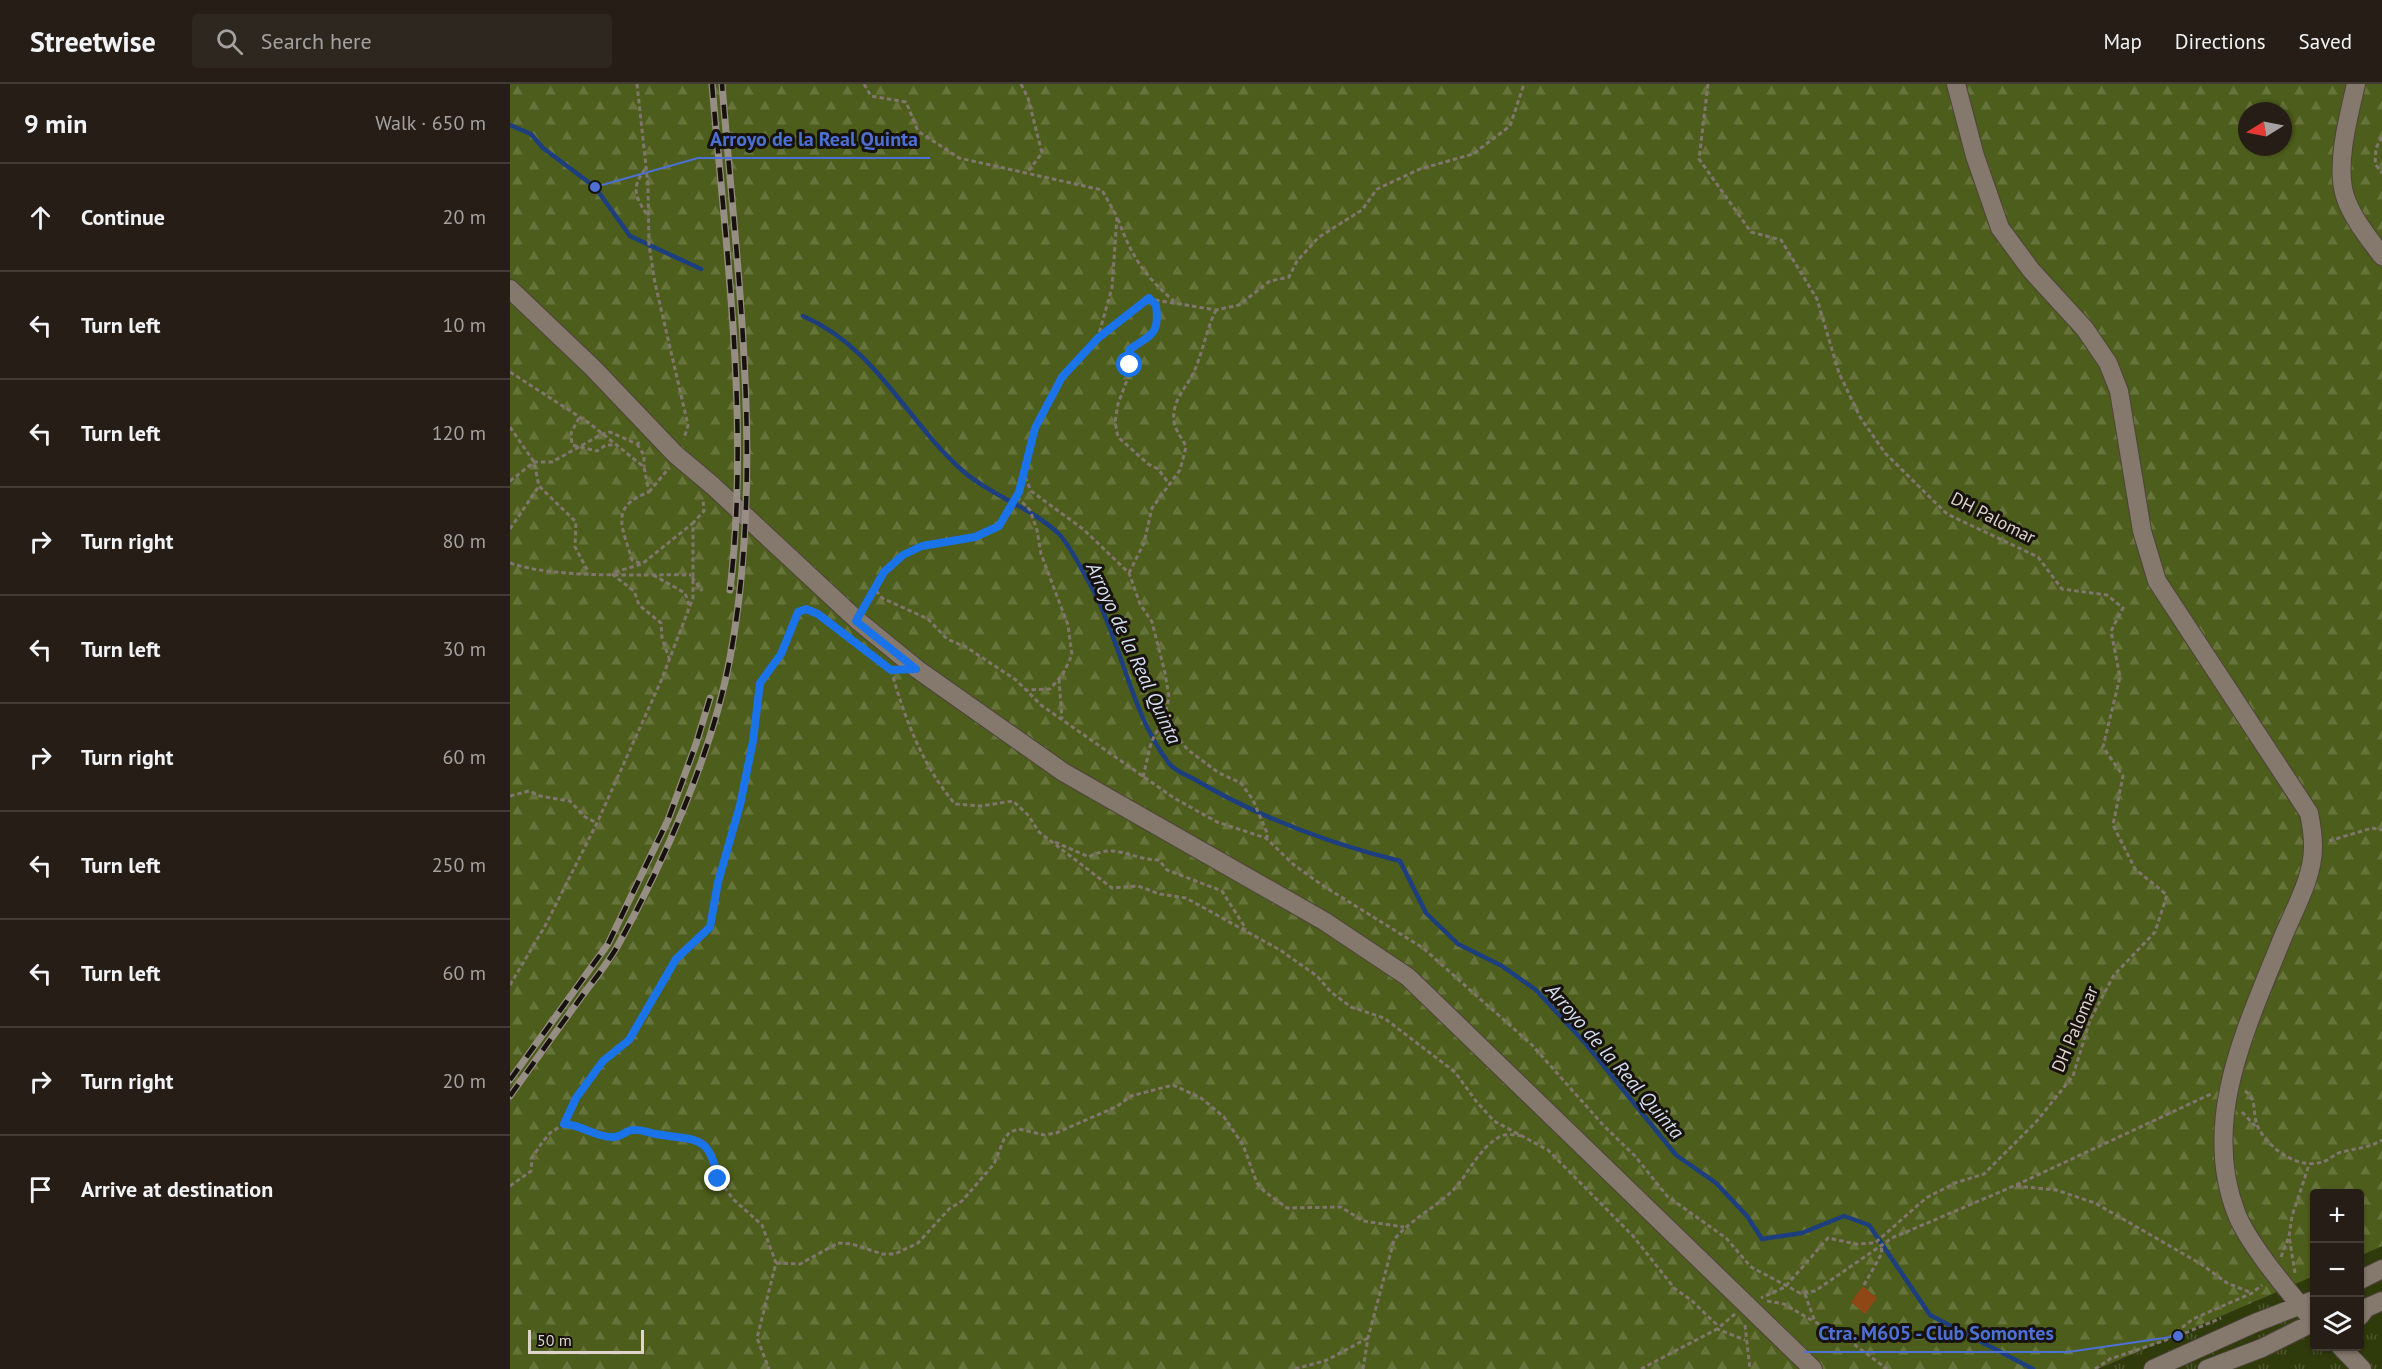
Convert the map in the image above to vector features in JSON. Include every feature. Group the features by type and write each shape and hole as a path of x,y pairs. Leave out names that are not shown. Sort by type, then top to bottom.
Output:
{"street":[{"path":"1956,84 1975,156 2000,228 2031,270 2085,329 2108,363 2120,391 2142,531 2157,581 2309,813 2313,846 2308,874 2252,1012 2227,1088 2222,1134 2226,1175 2238,1216 2272,1271 2288,1289 2308,1303"},
{"path":"2356,84 2343,163 2344,195 2358,223 2382,256"},
{"path":"510,289 593,368 654,433 678,452 856,621 916,669 1063,771 1324,921 1408,977 1813,1369"},
{"path":"2364,1278 2382,1269"},
{"path":"2364,1286 2382,1278"},
{"path":"2364,1300 2382,1292"},
{"path":"2364,1311 2382,1301"},
{"path":"2153,1369 2308,1303"},
{"path":"2207,1369 2262,1348 2310,1324"}],"path":[{"path":"638,84 655,283 688,425 678,452 664,476 649,492 633,497 623,510 620,522 632,560 642,564"},
{"path":"864,84 871,96 906,102 918,131 959,158 1102,190 1117,217 1131,253 1155,285 1174,301"},
{"path":"1021,84 1028,98 1042,153 1027,174"},
{"path":"856,621 884,572 903,555 922,546 975,537 999,526 1017,497 1035,428 1062,377 1098,338 1149,298 1216,310 1239,305 1270,281 1289,277 1297,261 1319,237 1362,210 1377,189 1420,169 1473,154 1510,126 1524,84"},
{"name":"DH Palomar","path":"1708,84 1699,159 1751,232 1781,240 1817,299 1839,373 1860,417 1885,453 1947,514 2038,557 2062,589 2107,595 2123,608 2111,631 2120,677 2103,747 2123,776 2113,825 2135,869 2168,895 2155,933 2114,975 2090,1020 2073,1076 2051,1104 1984,1173 1955,1183 1926,1198 1875,1243"},
{"path":"2382,137 2376,148 2375,164 2382,173"},
{"path":"646,168 636,183 635,189 648,218"},
{"path":"1098,338 1112,288 1117,217"},
{"path":"1149,298 1156,305 1157,327 1152,336 1129,350 1130,372 1118,404 1115,422 1118,436 1148,464 1158,469 1170,485"},
{"path":"1129,573 1144,543 1152,508 1180,470 1186,447 1174,424 1176,404 1197,366 1208,324 1216,310"},
{"path":"510,372 602,434 644,467"},
{"path":"579,418 572,433 572,445 597,452 606,445 616,444"},
{"path":"510,427 534,462 539,486 576,522 575,547 589,573"},
{"path":"510,481 534,462 552,462 602,434 610,432 637,444 644,455 649,492"},
{"path":"637,444 654,433"},
{"path":"1024,475 1031,491 1083,529 1129,573 1140,604 1152,622 1169,697 1165,716 1151,743 1143,777"},
{"path":"510,529 539,486"},
{"path":"610,573 642,564 693,523 704,511 703,499 713,486"},
{"path":"1017,497 1030,510 1037,530 1041,554 1068,625 1072,655 1050,689 1026,690"},
{"path":"510,985 545,926 597,823 669,659 693,598 691,576 693,523"},
{"path":"510,563 525,568 589,573 691,576"},
{"path":"610,573 634,591 639,605 661,623 662,638 669,659"},
{"path":"650,574 685,593 689,600 688,610"},
{"path":"691,576 702,591"},
{"path":"874,588 882,597 928,619 946,639 966,647 1016,680 1062,719 1143,777 1217,822 1266,838 1294,865 1350,904 1423,948 1533,1045 1604,1126 1635,1156 1667,1196 1726,1238 1751,1267 1785,1287 1805,1294 1815,1291 1892,1238 2014,1186 2227,1088 2245,1090 2250,1094 2254,1102 2254,1117 2259,1130 2291,1161 2309,1165 2326,1161 2338,1153 2368,1147 2382,1140"},
{"path":"510,1186 531,1171 532,1158 541,1144 550,1133 564,1124 576,1098 603,1061 629,1040 676,959 710,927 718,882 740,805 753,741 760,683 781,654 798,612 806,609 818,614 862,647"},
{"path":"884,664 891,670 903,712 921,753 937,783 955,804 981,806 1013,801 1028,815 1039,832 1112,888 1138,886 1160,894 1186,898 1220,919 1246,930 1317,976 1331,992 1351,1007 1384,1018 1455,1072 1494,1121 1548,1150 1633,1236 1675,1289 1691,1300 1716,1324 1717,1329"},
{"path":"891,670 916,669"},
{"path":"1059,678 1062,719"},
{"path":"1165,716 1171,730 1188,750 1219,773 1241,783 1253,800 1268,835 1266,838"},
{"path":"510,796 530,791 540,796 570,801 585,817 597,823"},
{"path":"2313,846 2349,837 2372,828 2382,831"},
{"path":"1051,840 1089,857 1108,850 1122,851 1131,857 1158,860 1167,870 1222,891 1246,930"},
{"path":"776,1263 800,1264 838,1243 852,1244 882,1254 895,1254 918,1243 949,1209 962,1202 994,1164 1004,1139 1010,1132 1019,1129 1044,1135 1056,1133 1116,1107 1131,1096 1173,1085 1201,1098 1224,1117 1243,1145 1257,1183 1287,1208 1341,1207 1363,1221 1404,1227"},
{"path":"564,1124 575,1124 582,1130 615,1138 634,1130 700,1142 713,1154 718,1179 733,1199 762,1225 776,1263 757,1338 769,1369"},
{"path":"1363,1369 1368,1338 1394,1240 1404,1227 1426,1213 1455,1188 1477,1159 1500,1137 1510,1134 1525,1137"},
{"path":"2288,1289 2295,1281 2289,1236 2292,1216 2309,1165"},
{"path":"2014,1186 2056,1190 2096,1203 2201,1264 2227,1283 2252,1293"},
{"path":"2095,1369 2110,1359 2166,1340 2193,1318 2252,1293 2264,1283 2272,1271 2289,1236"},
{"path":"1881,1246 1875,1243 1856,1244 1828,1238 1785,1287 1757,1300 1784,1304 1843,1336 1887,1369"},
{"path":"1864,1284 1882,1253 1881,1246"},
{"path":"1805,1294 1815,1322"},
{"path":"1641,1369 1717,1329 1745,1305"},
{"path":"1745,1305 1745,1340 1750,1369"},
{"path":"1717,1329 1745,1340"},
{"path":"1295,1369 1327,1360 1368,1338"}],"green space":[{"path":"510,84 2382,84 2382,1246 2364,1254 2364,1189 2310,1189 2310,1278 2098,1369 510,1369"},
{"path":"2382,1246 2382,1369 2099,1369 2310,1278 2310,1351 2364,1351 2364,1254"}],"building":[{"path":"1863,1286 1877,1298 1865,1314 1851,1302"}],"waterway":[{"name":"Arroyo de la Real Quinta","path":"510,125 531,134 543,148 595,187 630,236 701,269"},
{"name":"Arroyo de la Real Quinta","path":"803,316 829,330 871,366 943,452 964,472 1037,517 1059,534 1096,596 1146,724 1156,744 1173,767 1243,805 1294,828 1400,861 1426,913 1458,944 1502,966 1536,990 1586,1044 1676,1155 1716,1183 1747,1216 1762,1239 1802,1233 1844,1216 1869,1225 1930,1315 2033,1369"}],"railway":[{"path":"712,84 729,273 737,400 736,527 730,590"},
{"path":"510,1096 609,960 635,914 669,844 699,769 722,694 730,658 740,587 746,515 747,443 740,299 722,84"},
{"path":"510,1080 608,944 668,820 710,698"}],"place":[{"name":"Arroyo de la Real Quinta","path":"595,187"},
{"name":"Ctra. M605 - Club Somontes","path":"2178,1336"}],"route":[{"path":"718,1179 713,1154 700,1142 634,1130 615,1138 582,1130 575,1124 564,1124 576,1098 603,1061 629,1040 676,959 710,927 718,882 732,841 740,805 753,741 760,683 781,654 798,612 806,609 818,614 891,670 916,669 856,621 884,572 903,555 922,546 975,537 999,526 1019,492 1035,428 1062,377 1098,338 1149,298 1156,305 1157,327 1152,336 1129,350 1127,356 1130,365"}]}
